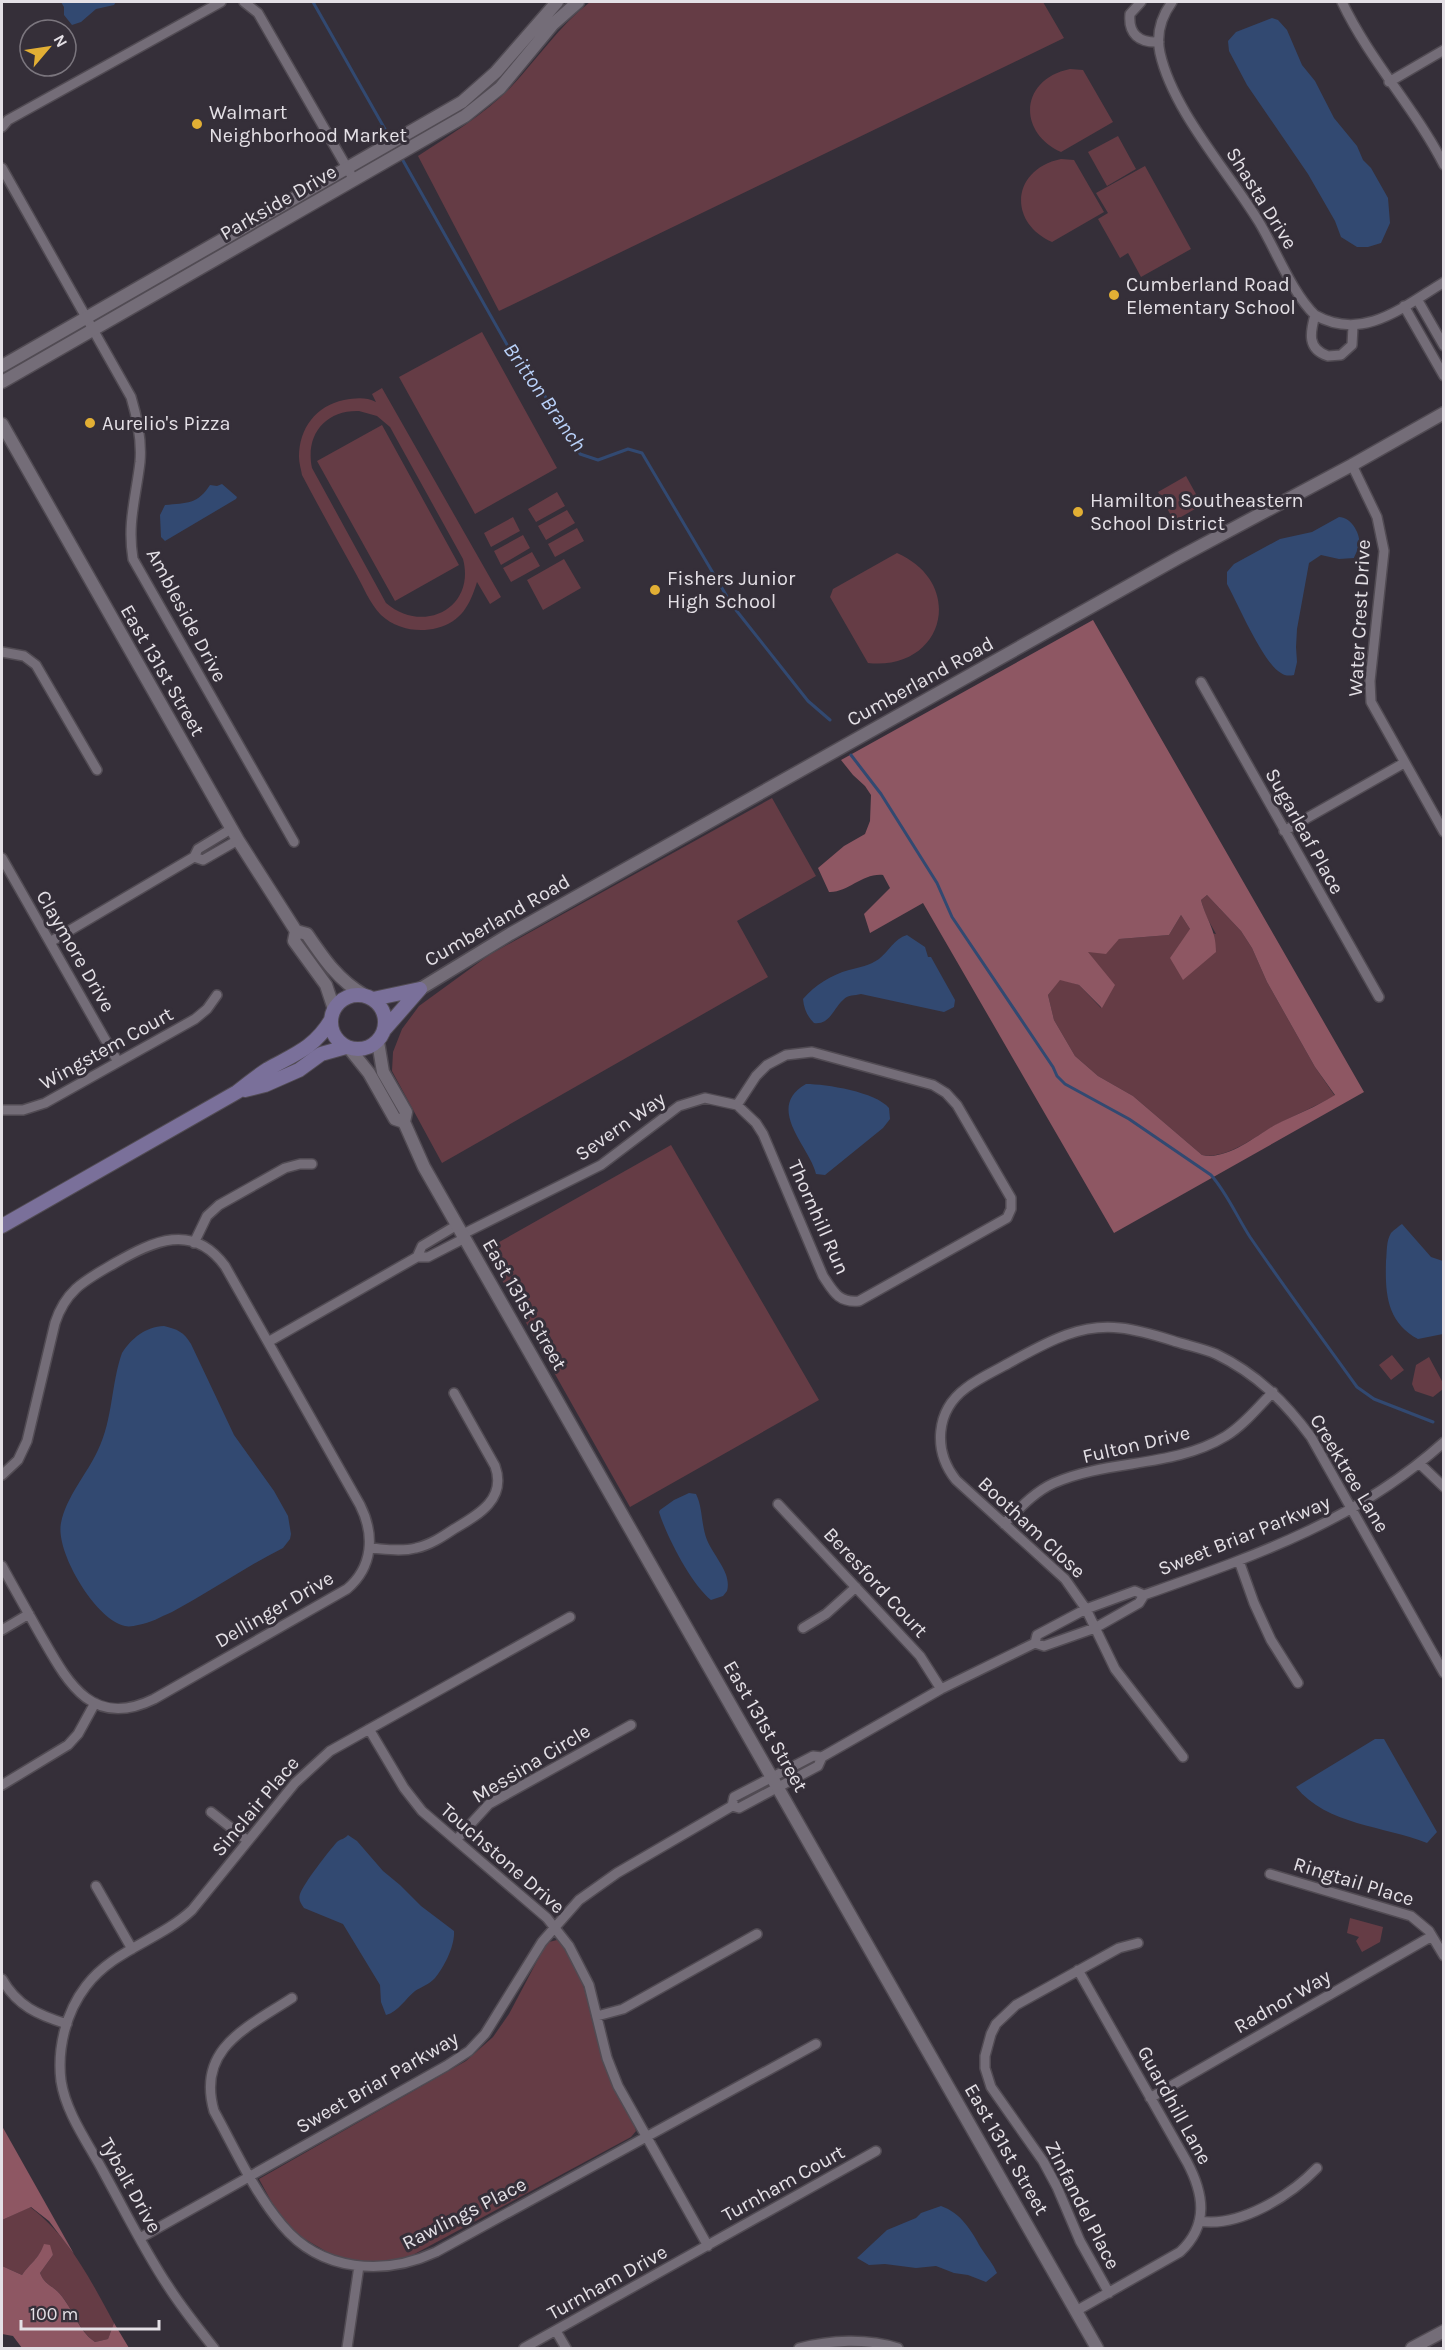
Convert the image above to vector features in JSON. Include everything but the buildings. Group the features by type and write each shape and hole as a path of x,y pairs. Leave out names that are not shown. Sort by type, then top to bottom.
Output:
{"main road":[{"name":"Cumberland Road","path":"368,997 420,989"},
{"name":"Cumberland Road","path":"381,1035 420,989"},
{"path":"2,1226 237,1092 267,1070 303,1051 320,1036 339,1002 349,996 368,997 380,1006 384,1014 381,1035 366,1049 347,1048 321,1054 299,1070 265,1085 237,1092"},
{"path":"332,1014 333,1033 347,1048"}],"street":[{"path":"2,127 8,120 221,2"},
{"path":"244,2 258,13 351,175"},
{"name":"Parkside Drive","path":"2,382 93,331 391,151 404,136 462,102 486,82 557,2"},
{"name":"Parkside Drive","path":"391,151 411,147 465,116 487,100 510,77 553,24 578,2"},
{"path":"1141,2 1133,7 1130,14 1130,29 1138,39 1159,42"},
{"name":"Shasta Drive","path":"1170,2 1162,19 1159,42 1165,69 1194,126 1239,189 1276,251 1300,298 1315,315"},
{"path":"1342,2 1364,44 1430,140 1443,165"},
{"path":"1389,82 1443,50"},
{"name":"Ambleside Drive","path":"2,168 131,397 138,421 140,459 129,538 133,559 294,842"},
{"name":"Parkside Drive","path":"2,366 351,175"},
{"path":"1353,326 1354,336 1350,349 1341,355 1328,356 1316,350 1311,342 1315,315 1331,324 1353,326 1369,324 1417,299 1443,282"},
{"path":"1417,299 1443,346"},
{"path":"1404,306 1443,376"},
{"name":"Cumberland Road","path":"420,989 510,934 1178,558 1352,465 1443,413"},
{"name":"East 131st Street","path":"2,424 231,829 296,932 294,941 326,985 332,1014"},
{"name":"Water Crest Drive","path":"1352,465 1377,517 1384,551 1370,681 1371,702 1443,832"},
{"path":"2,652 16,653 36,665 97,770"},
{"name":"Sugarleaf Place","path":"1201,682 1379,997"},
{"path":"1284,831 1404,763"},
{"path":"50,942 194,858 198,849 231,829"},
{"path":"194,858 203,860 238,840"},
{"name":"Claymore Drive","path":"2,858 118,1062"},
{"name":"East 131st Street","path":"296,932 307,934 335,974 368,997"},
{"name":"Wingstem Court","path":"2,1110 23,1110 35,1107 195,1019 207,1009 217,995"},
{"name":"East 131st Street","path":"381,1035 383,1072 406,1112 404,1122 424,1167 1097,2349"},
{"name":"East 131st Street","path":"347,1048 369,1073 395,1119 404,1122"},
{"name":"Thornhill Run","path":"812,1052 933,1085 946,1093 957,1105 1011,1198 1011,1209 1006,1218 859,1300 849,1302 835,1294 823,1276 763,1134 756,1123 737,1105 756,1076 767,1065 786,1055 812,1052"},
{"name":"Severn Way","path":"462,1232 602,1165 679,1106 705,1098 737,1105"},
{"path":"2,1474 18,1460 27,1442 55,1323 59,1310 69,1293 95,1274 153,1242 168,1239 194,1243 207,1216 219,1204 285,1168 312,1164"},
{"path":"417,1257 422,1246 462,1232"},
{"path":"268,1342 417,1257 428,1257 462,1232"},
{"name":"Dellinger Drive","path":"96,1703 124,1709 145,1704 337,1596 357,1579 366,1564 371,1541 368,1523 360,1505 220,1260 205,1247 194,1243"},
{"name":"Creektree Lane","path":"940,1441 939,1430 944,1416 954,1398 966,1387 1050,1340 1068,1334 1094,1328 1119,1328 1150,1333 1215,1353 1247,1371 1273,1392 1290,1408 1311,1437 1443,1673"},
{"name":"Fulton Drive","path":"1004,1524 1038,1492 1059,1481 1086,1473 1181,1454 1212,1444 1240,1426 1273,1392"},
{"path":"369,1548 404,1550 424,1546 480,1514 494,1496 498,1479 495,1466 454,1393"},
{"name":"Bootham Close","path":"940,1441 949,1471 956,1480 1065,1580 1086,1609 1115,1669 1183,1757"},
{"name":"Sweet Briar Parkway","path":"1035,1643 1037,1635 1086,1609 1136,1591 1144,1594 1239,1561 1311,1531 1353,1509 1420,1464 1443,1442"},
{"path":"1420,1464 1443,1488"},
{"name":"Beresford Court","path":"778,1504 920,1656 941,1689"},
{"path":"1239,1561 1254,1603 1271,1640 1298,1683"},
{"path":"2,1566 58,1665 73,1687 84,1698 96,1703 69,1745 2,1785"},
{"path":"803,1628 826,1614 856,1587"},
{"name":"Sweet Briar Parkway","path":"140,2238 469,2051 486,2034 542,1942 579,1900 599,1885 732,1806 739,1808 775,1782 818,1766 822,1757 941,1689 1035,1643 1044,1646 1095,1628 1139,1604 1144,1594"},
{"path":"2,1630 29,1614"},
{"name":"Sinclair Place","path":"67,2024 76,2001 95,1975 107,1964 185,1916 200,1901 305,1772 330,1751 570,1617"},
{"name":"Messina Circle","path":"456,1840 489,1804 631,1725"},
{"name":"Touchstone Drive","path":"369,1729 410,1797 422,1811 555,1927 580,1965 589,1985 613,2076 708,2246"},
{"path":"211,1812 248,1841"},
{"name":"Ringtail Place","path":"1270,1874 1398,1910 1418,1920 1432,1936 1443,1956"},
{"path":"96,1886 132,1949"},
{"path":"597,2016 623,2008 757,1934"},
{"name":"Radnor Way","path":"1150,2098 1432,1936"},
{"name":"Zinfandel Place","path":"1109,2294 1080,2241 1043,2161 992,2087 985,2068 987,2046 1001,2017 1016,2005 1119,1947 1138,1943"},
{"name":"Guardhill Lane","path":"1078,1970 1196,2179 1201,2202 1199,2221"},
{"path":"2,1979 13,1996 27,2008 47,2018 67,2024"},
{"name":"Rawlings Place","path":"292,1998 230,2040 219,2053 210,2075 211,2099 214,2111 250,2176 282,2226 299,2242 334,2261 359,2266 383,2267 408,2264 427,2257 816,2044"},
{"name":"Tybalt Drive","path":"67,2024 60,2056 65,2097 166,2284 214,2349"},
{"name":"Turnham Court","path":"708,2246 876,2151"},
{"path":"1076,2312 1180,2252 1192,2238 1199,2221 1224,2222 1241,2218 1295,2187 1317,2168"},
{"name":"Turnham Drive","path":"524,2349 708,2246"},
{"path":"347,2349 359,2266"},
{"path":"556,2331 566,2349"},
{"path":"1412,2349 1443,2331"},
{"path":"799,2349 829,2342 849,2342 871,2343 898,2349"}],"shaded area":[{"path":"590,2 1043,2 1064,38 499,311 418,156 490,107 521,76 558,32"},
{"path":"1070,69 1083,70 1113,122 1061,152 1046,143 1037,132 1031,119 1030,106 1034,94 1042,83"},
{"path":"1118,136 1136,169 1107,186 1088,152"},
{"path":"1061,159 1074,160 1104,212 1052,242 1037,233 1028,222 1022,210 1021,197 1025,184 1033,173"},
{"path":"1145,166 1191,249 1141,277 1128,253 1120,258 1098,219 1108,213 1096,193"},
{"path":"482,332 557,468 475,514 399,377"},
{"path":"382,388 501,597 490,604 477,582 468,605 458,617 437,628 407,629 393,624 377,611 302,475 299,459 302,437 317,413 325,407 344,400 361,398 376,402 372,394","holes":["359,411 377,416 390,427 463,559 465,576 462,591 454,603 430,616 415,617 400,612 386,603 312,468 311,456 315,435 327,420 336,415"]},
{"path":"382,425 459,565 395,601 317,461"},
{"path":"1186,476 1202,505 1174,521 1158,492"},
{"path":"557,492 565,506 536,522 528,509"},
{"path":"567,510 575,523 546,540 538,526"},
{"path":"513,517 520,531 491,547 484,533"},
{"path":"577,528 584,541 555,557 548,544"},
{"path":"523,535 530,548 501,565 494,551"},
{"path":"532,552 540,566 511,582 503,568"},
{"path":"897,553 919,567 933,584 939,604 937,623 929,640 914,654 894,662 868,663 830,597 833,589"},
{"path":"564,559 581,588 543,610 527,580"},
{"path":"1093,620 1364,1092 1114,1233 923,903 870,933 864,914 890,888 883,875 868,877 842,889 829,892 818,868 844,846 865,834 870,821 871,795 841,760","holes":["1207,895 1241,931 1315,1067 1335,1095 1275,1125 1231,1151 1211,1156 1202,1155 1133,1096 1098,1076 1075,1056 1054,1020 1048,995 1060,980 1079,985 1102,1008 1115,985 1088,952 1106,954 1119,939 1169,935 1181,915 1190,929 1170,958 1183,980 1216,952 1213,931 1201,900"]},
{"path":"772,798 816,876 737,921 768,977 442,1163 392,1071 393,1052 402,1029 419,1006 489,955"},
{"path":"1207,895 1241,931 1252,948 1267,982 1315,1067 1335,1096 1276,1125 1231,1151 1211,1156 1202,1155 1133,1096 1098,1076 1075,1056 1054,1020 1048,995 1060,979 1079,985 1101,1008 1087,952 1119,939 1169,935 1181,915 1190,929 1216,934 1206,916 1201,900"},
{"path":"671,1145 819,1400 630,1507 485,1250"},
{"path":"1392,1355 1404,1370 1391,1380 1379,1365"},
{"path":"1429,1357 1443,1383 1443,1389 1433,1397 1415,1391 1412,1384 1416,1365"},
{"path":"1350,1918 1383,1927 1380,1942 1362,1952 1356,1941 1359,1937 1347,1933"},
{"path":"557,1940 573,1959 578,1971 603,2056 636,2131 631,2137 409,2257 380,2264 339,2259 303,2238 282,2221 259,2179 466,2061 493,2037 509,2014 545,1946"},
{"path":"2,2126 74,2254 49,2221 31,2207 2,2220"},
{"path":"30,2207 68,2245 88,2275 114,2323 108,2339 95,2342 89,2337 67,2303 43,2279 40,2273 53,2255 44,2245 37,2258 22,2275 2,2266 2,2220"},
{"path":"44,2244 50,2245 53,2255 40,2273 62,2297 84,2331 95,2342 108,2339 114,2323 129,2348 22,2348 13,2336 2,2334 2,2266 22,2275 37,2257"}],"water":[{"path":"61,2 116,2 114,5 96,9 78,23 78,18 66,18"},
{"path":"1272,18 1278,20 1287,30 1302,65 1315,81 1334,118 1357,146 1363,160 1371,168 1388,198 1390,223 1381,243 1368,247 1357,247 1341,237 1335,221 1308,174 1247,85 1229,51 1228,41 1236,32"},
{"path":"222,484 237,497 236,499 165,541 161,537 160,515 165,505 191,501 201,496 210,485"},
{"path":"1339,517 1348,520 1355,528 1360,543 1359,548 1354,558 1339,559 1321,555 1309,563 1297,629 1297,662 1294,675 1284,675 1267,658 1251,632 1227,584 1227,572 1234,564 1280,539 1312,532"},
{"path":"907,935 925,947 928,957 931,957 955,1000 954,1007 944,1012 861,994 845,998 828,1019 814,1023 806,1012 803,999 813,989 836,975 875,961 899,939"},
{"path":"806,1084 838,1087 862,1093 883,1102 889,1108 890,1119 883,1128 825,1175 816,1174 789,1116 789,1104 794,1094"},
{"path":"1402,1224 1431,1257 1443,1261 1443,1334 1418,1339 1400,1324 1390,1306 1386,1285 1387,1243 1391,1233"},
{"path":"164,1326 180,1332 191,1344 234,1435 274,1491 288,1516 291,1534 283,1548 172,1612 135,1626 127,1626 114,1621 102,1611 80,1583 64,1550 61,1523 67,1504 103,1438 122,1353 140,1334"},
{"path":"689,1493 696,1494 707,1540 727,1578 727,1591 723,1596 711,1600 703,1593 680,1559 659,1512 674,1500"},
{"path":"1375,1739 1384,1739 1437,1832 1427,1843 1340,1817 1309,1800 1296,1787"},
{"path":"348,1835 357,1841 383,1871 421,1906 454,1931 453,1943 448,1956 435,1978 386,2015 381,2002 380,1985 343,1924 304,1908 300,1900 302,1889 317,1868 337,1842"},
{"path":"941,2206 954,2213 965,2223 994,2267 997,2273 986,2282 936,2266 916,2268 885,2264 869,2265 857,2258 887,2230"}],"waterway":[{"name":"Britton Branch","path":"313,2 390,138"},
{"name":"Britton Branch","path":"401,157 519,366 531,373 580,454 598,460 628,449 642,453 732,605 808,701 830,720"},
{"path":"851,755 881,794 937,883 952,917 1057,1076 1065,1084 1129,1119 1211,1175 1227,1197 1250,1237 1357,1387 1374,1399 1433,1422"}],"place":[{"name":"Walmart Neighborhood Market","path":"197,124"},
{"name":"Cumberland Road Elementary School","path":"1114,295"},
{"name":"Aurelio's Pizza","path":"90,423"},
{"name":"Hamilton Southeastern School District","path":"1078,512"},
{"name":"Fishers Junior High School","path":"655,590"}]}
